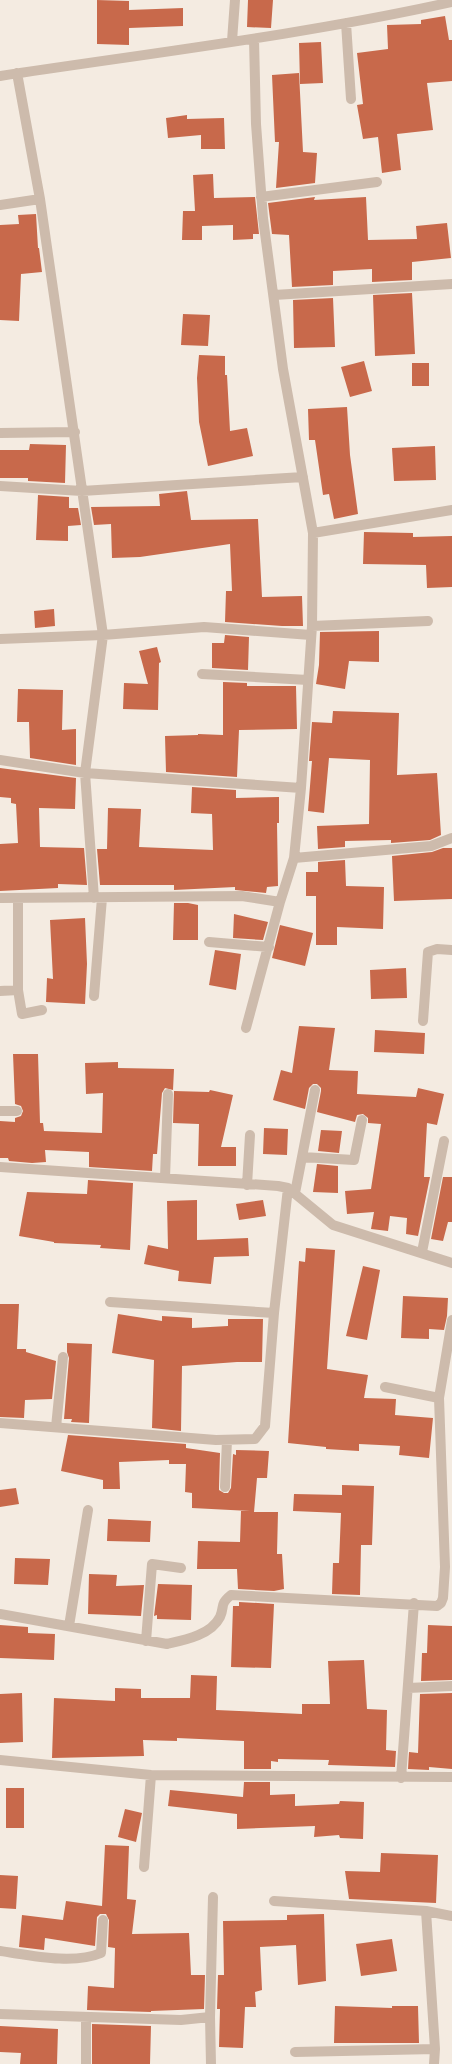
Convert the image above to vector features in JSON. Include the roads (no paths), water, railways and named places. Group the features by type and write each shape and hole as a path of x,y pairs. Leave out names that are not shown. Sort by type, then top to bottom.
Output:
{"street":[{"path":"232,41 235,0"},
{"path":"0,76 254,39 452,2"},
{"path":"346,23 351,99"},
{"path":"246,1028 280,902 294,858 301,788 311,630 313,533 283,369 261,197 254,39"},
{"path":"17,74 40,199 75,432 103,635 85,773 98,898 94,996"},
{"path":"261,197 377,182"},
{"path":"0,206 40,199"},
{"path":"274,295 452,284"},
{"path":"0,433 75,432"},
{"path":"0,486 82,491 303,477"},
{"path":"313,533 452,510"},
{"path":"0,639 103,635 204,627 311,630 428,621"},
{"path":"202,674 308,680"},
{"path":"0,760 85,773 301,788"},
{"path":"294,858 431,846 452,838"},
{"path":"0,898 242,896 280,902"},
{"path":"18,898 18,990 22,1014 42,1010"},
{"path":"209,942 269,947"},
{"path":"423,1021 428,952 437,949 452,950"},
{"path":"0,991 18,990"},
{"path":"0,1423 227,1440 255,1439 265,1426 274,1313 291,1191 302,1157 315,1090"},
{"path":"165,1178 168,1094"},
{"path":"0,1111 17,1111"},
{"path":"302,1157 354,1160 362,1120"},
{"path":"247,1185 250,1135"},
{"path":"422,1252 444,1141"},
{"path":"0,1167 165,1178 247,1185 291,1191 333,1225 422,1252 452,1264"},
{"path":"110,1302 274,1313"},
{"path":"0,1614 167,1644 187,1640 207,1631 220,1618 223,1602 231,1596 414,1603 437,1606 441,1603 443,1598 445,1567 439,1398 452,1320"},
{"path":"56,1427 64,1358"},
{"path":"385,1387 439,1398"},
{"path":"225,1487 227,1440"},
{"path":"69,1626 88,1510"},
{"path":"146,1641 152,1564 182,1568"},
{"path":"401,1778 414,1603"},
{"path":"408,1688 452,1686"},
{"path":"0,1760 151,1775 401,1778 452,1777"},
{"path":"144,1867 151,1775"},
{"path":"211,2064 210,2017 213,1896"},
{"path":"274,1901 426,1911 452,1916"},
{"path":"426,1911 435,2049 434,2064"},
{"path":"0,1951 51,1958 92,1957 101,1952 103,1920"},
{"path":"0,2014 181,2020 210,2017"},
{"path":"86,2017 86,2064"},
{"path":"295,2052 435,2049"}]}
